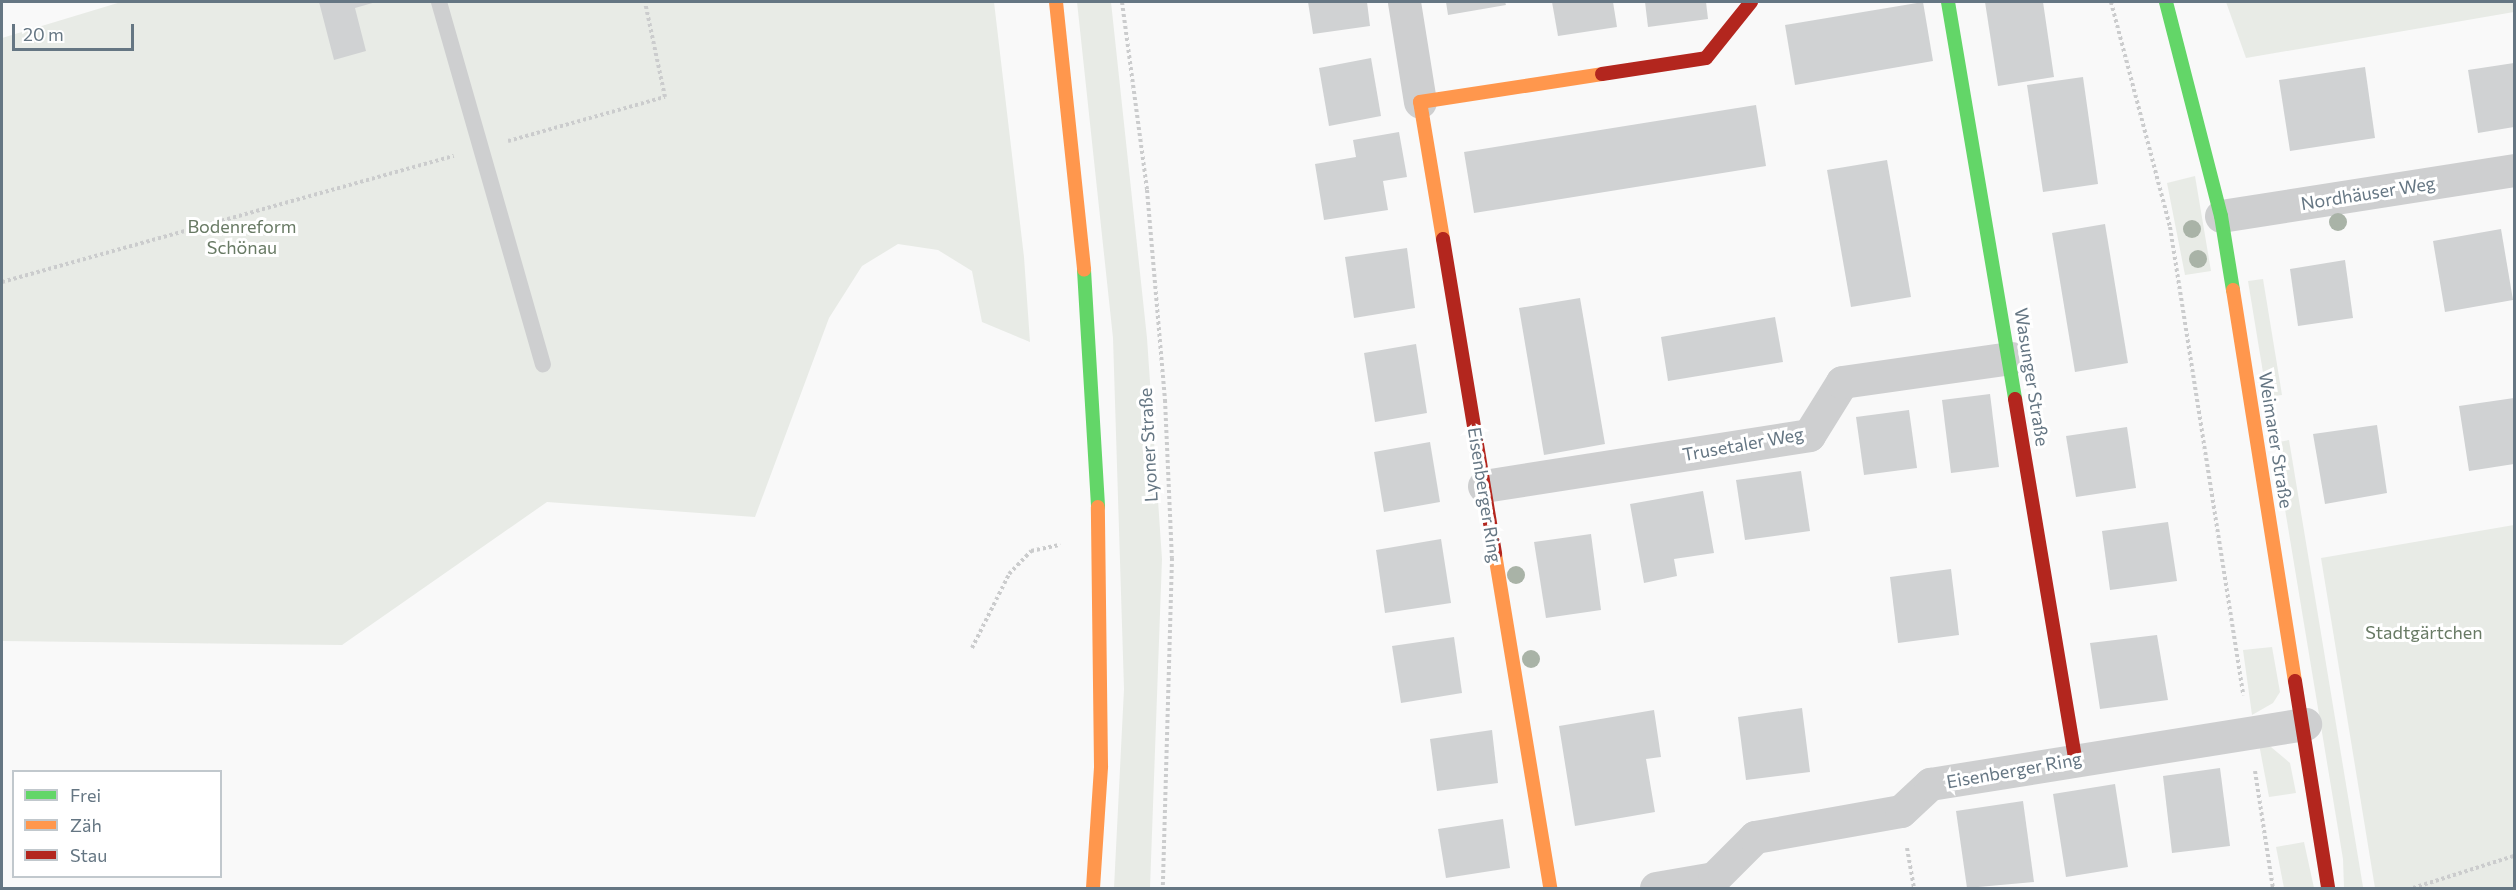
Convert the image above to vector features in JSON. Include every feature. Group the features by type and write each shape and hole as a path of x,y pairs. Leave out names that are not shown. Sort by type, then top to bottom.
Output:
{"street":[{"path":"1056,2 1089,313 1099,537 1101,766 1093,888"},
{"name":"Eisenberger Ring","path":"1404,2 1550,888"},
{"path":"1420,102 1706,58 1751,2"},
{"name":"Wasunger Straße","path":"1948,2 2011,358 2075,759"},
{"name":"Weimarer Straße","path":"2166,2 2221,216 2305,724 2328,888"},
{"name":"Nordhäuser Weg","path":"2221,216 2514,170"},
{"name":"Trusetaler Weg","path":"1484,486 1809,435 1842,382 2011,358"},
{"name":"Eisenberger Ring","path":"1656,888 1715,883 1755,837 1901,811 1930,784 2305,724"}],"lane":[{"path":"439,2 543,364"}],"path":[{"path":"2,282 665,98 645,2"},
{"name":"Lyoner Straße","path":"1122,2 1147,190 1166,423 1172,558 1163,888"},
{"path":"2111,2 2170,227 2273,888"},
{"path":"972,648 1009,574 1031,551 1099,537"},
{"path":"2413,888 2514,856"}],"green space":[{"name":"Bodenreform Schönau","path":"121,2 994,2 1024,257 1030,342 982,322 972,271 938,250 898,244 862,266 829,318 755,517 547,502 342,645 2,641 2,38"},
{"path":"1077,2 1111,2 1147,338 1162,559 1150,888 1114,888 1124,689 1113,338"},
{"path":"2226,2 2514,2 2514,12 2246,58"},
{"path":"2195,176 2211,271 2185,275 2167,183"},
{"path":"2263,279 2282,395 2267,397 2248,281"},
{"path":"2289,440 2363,887 2358,888 2344,888 2343,859 2274,443"},
{"name":"Stadtgärtchen","path":"2514,525 2514,888 2375,888 2321,558"},
{"path":"2272,647 2280,692 2273,703 2252,715 2243,650"},
{"path":"2259,744 2271,747 2290,763 2296,793 2269,797"},
{"path":"2304,842 2314,888 2284,888 2276,847"}],"building":[{"path":"319,2 376,2 355,8 366,51 334,60"},
{"path":"1308,2 1367,2 1370,26 1313,34"},
{"path":"1446,2 1505,2 1506,5 1448,15"},
{"path":"1552,2 1613,2 1617,27 1558,36"},
{"path":"1645,2 1706,2 1708,19 1648,27"},
{"path":"1923,2 1933,61 1795,85 1785,25"},
{"path":"1985,2 2043,2 2054,77 1998,86"},
{"path":"1371,58 1381,116 1329,126 1319,68"},
{"path":"2514,63 2514,127 2478,133 2468,70"},
{"path":"2365,67 2375,138 2290,151 2279,80"},
{"path":"2083,77 2098,184 2043,192 2027,85"},
{"path":"1756,105 1766,166 1474,213 1464,152"},
{"path":"1399,132 1407,177 1383,181 1388,210 1324,220 1315,164 1356,157 1353,140"},
{"path":"1887,160 1911,297 1851,307 1827,170"},
{"path":"2105,224 2128,363 2075,372 2052,233"},
{"path":"2501,229 2513,300 2445,312 2433,241"},
{"path":"1407,248 1415,308 1354,318 1345,257"},
{"path":"2345,260 2353,318 2298,326 2290,269"},
{"path":"1580,298 1605,444 1544,455 1519,308"},
{"path":"1775,317 1783,362 1668,381 1661,337"},
{"path":"1416,344 1427,413 1375,422 1364,353"},
{"path":"1990,394 1999,467 1951,473 1942,400"},
{"path":"2514,398 2514,464 2469,471 2459,406"},
{"path":"1909,410 1917,468 1864,475 1856,417"},
{"path":"2377,425 2387,493 2325,504 2313,434"},
{"path":"2127,427 2136,488 2076,497 2066,436"},
{"path":"1430,442 1440,502 1384,512 1374,452"},
{"path":"1801,471 1810,531 1745,540 1736,480"},
{"path":"1703,491 1714,553 1674,559 1677,576 1644,583 1630,504"},
{"path":"2168,522 2177,581 2110,590 2102,531"},
{"path":"1591,534 1601,610 1546,618 1534,542"},
{"path":"1441,539 1451,603 1385,613 1376,550"},
{"path":"1951,569 1959,635 1898,643 1890,577"},
{"path":"2157,635 2168,700 2100,709 2090,643"},
{"path":"1454,637 1462,693 1401,703 1392,646"},
{"path":"1802,708 1810,772 1746,780 1738,717"},
{"path":"1654,710 1661,757 1646,759 1655,812 1575,826 1559,726"},
{"path":"1492,730 1498,783 1437,791 1430,739"},
{"path":"2220,768 2230,846 2172,853 2163,776"},
{"path":"2115,784 2128,867 2066,877 2053,794"},
{"path":"2023,801 2034,882 1967,888 1956,811"},
{"path":"1503,819 1510,868 1446,878 1438,829"}],"traffic: fast":[{"path":"1948,2 2015,399"},
{"path":"2166,2 2221,216 2233,290"},
{"path":"1084,270 1098,507"}],"traffic: slow":[{"path":"1056,2 1084,270"},
{"path":"1443,239 1420,102 1602,74"},
{"path":"2233,290 2295,681"},
{"path":"1093,888 1101,766 1098,507"},
{"path":"1495,554 1550,888"}],"traffic: jam":[{"path":"1602,74 1706,58 1751,2"},
{"path":"1443,239 1495,554"},
{"path":"2015,399 2075,759"},
{"path":"2295,681 2328,888"}]}
